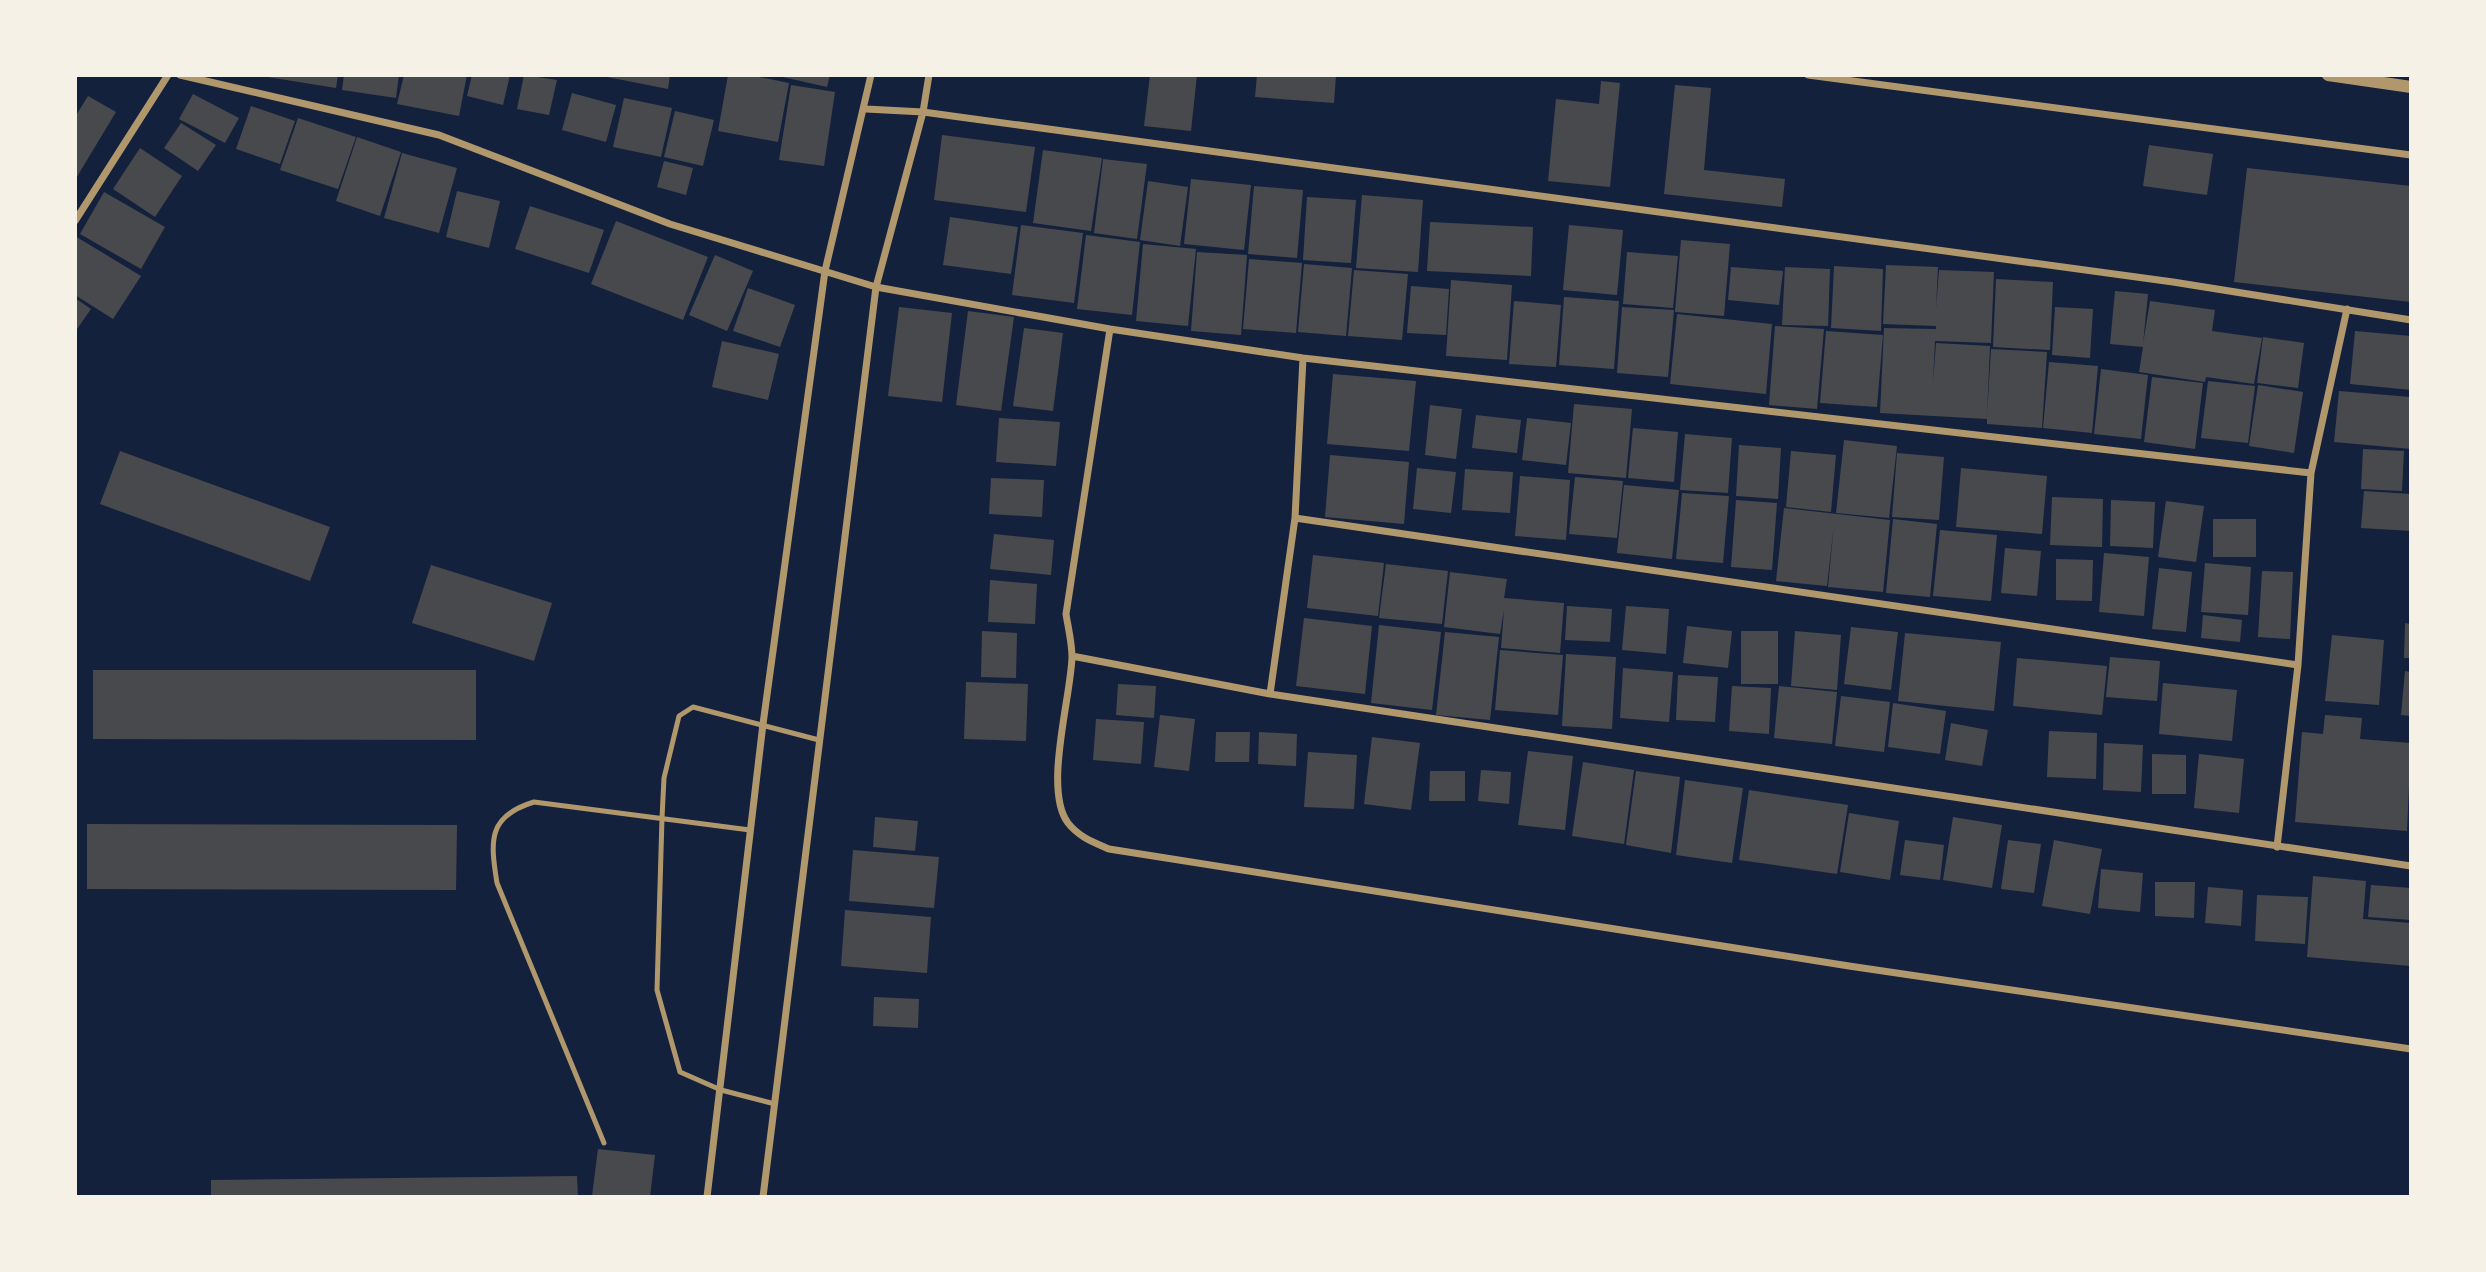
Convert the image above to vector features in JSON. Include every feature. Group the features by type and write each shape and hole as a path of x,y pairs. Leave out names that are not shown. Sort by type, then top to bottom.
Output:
{"street":[{"path":"75,221 168,75"},
{"path":"180,75 439,135 670,224 876,287 1110,330 1303,358 2311,473"},
{"path":"707,1197 763,724 825,271 866,109 871,75"},
{"path":"763,1197 876,287 923,112 929,75"},
{"path":"1808,75 2411,155"},
{"path":"2328,75 2411,87"},
{"path":"866,109 923,112 2146,278 2411,320"},
{"path":"2277,848 2298,665 2311,473 2347,309"},
{"path":"1110,330 1066,614 1072,656 1059,760 1061,807 1067,821 1082,837 1108,849 1835,964 2411,1049"},
{"path":"1270,694 1295,518 1303,358"},
{"path":"1295,518 2298,665"},
{"path":"1072,656 1270,694 2277,848 2411,866"}],"lane":[{"path":"775,1104 721,1090 680,1072 657,990 664,778 679,716 693,707 819,740"},
{"path":"604,1143 497,883 492,855 497,826 509,810 534,802 750,830"}],"building":[{"path":"255,75 338,75 336,88"},
{"path":"344,75 399,75 396,98 342,90"},
{"path":"404,75 467,75 459,116 397,104"},
{"path":"472,75 510,75 503,105 467,96"},
{"path":"524,75 557,80 549,115 517,109"},
{"path":"597,75 670,75 668,89"},
{"path":"728,75 749,75 789,83 778,142 718,131"},
{"path":"774,75 830,75 827,87"},
{"path":"1150,75 1197,75 1191,131 1144,126"},
{"path":"1257,75 1336,75 1334,103 1255,97"},
{"path":"1601,81 1620,83 1610,187 1548,181 1556,99 1599,104"},
{"path":"791,85 835,92 824,166 779,160"},
{"path":"1675,85 1711,88 1704,170 1785,179 1782,207 1664,194"},
{"path":"572,93 616,105 606,142 562,130"},
{"path":"193,94 239,118 225,143 179,119"},
{"path":"88,96 116,112 75,180 75,117"},
{"path":"624,98 672,108 661,157 613,147"},
{"path":"251,106 295,121 280,164 236,149"},
{"path":"675,111 714,120 703,166 664,157"},
{"path":"298,118 356,137 338,189 280,170"},
{"path":"181,123 216,145 198,171 164,148"},
{"path":"942,135 1035,147 1026,212 934,200"},
{"path":"357,137 401,152 380,216 336,201"},
{"path":"2149,145 2213,154 2207,195 2143,186"},
{"path":"140,148 182,176 155,217 113,189"},
{"path":"1043,150 1102,158 1091,231 1033,223"},
{"path":"402,153 457,168 439,233 384,218"},
{"path":"1103,159 1147,164 1137,239 1094,233"},
{"path":"664,161 693,168 686,195 657,187"},
{"path":"2247,168 2411,186 2411,302 2234,282"},
{"path":"1191,179 1251,185 1244,250 1184,244"},
{"path":"1148,181 1188,187 1180,246 1140,240"},
{"path":"1254,186 1303,190 1297,258 1248,254"},
{"path":"457,191 500,201 489,248 446,237"},
{"path":"104,192 165,227 141,269 80,234"},
{"path":"1362,195 1423,200 1418,272 1356,268"},
{"path":"1307,197 1356,200 1351,263 1303,260"},
{"path":"530,206 604,230 589,273 515,249"},
{"path":"950,217 1018,227 1011,274 943,265"},
{"path":"616,221 708,257 683,320 591,284"},
{"path":"1430,222 1533,227 1531,276 1427,271"},
{"path":"1021,225 1083,233 1074,303 1012,295"},
{"path":"1569,225 1623,230 1617,295 1563,290"},
{"path":"1086,235 1140,242 1132,315 1077,309"},
{"path":"75,236 141,276 113,319 75,295"},
{"path":"1681,240 1730,244 1724,316 1675,312"},
{"path":"1143,244 1196,249 1188,326 1136,321"},
{"path":"1197,252 1247,255 1241,335 1191,331"},
{"path":"1627,252 1678,256 1673,308 1623,304"},
{"path":"715,255 753,271 727,331 689,315"},
{"path":"1249,259 1302,263 1296,333 1243,329"},
{"path":"1304,264 1352,268 1346,336 1298,332"},
{"path":"1886,265 1938,267 1936,309 1939,270 1994,272 1991,343 1935,341 1933,383 1936,343 1990,346 1987,416 1991,349 2047,352 2042,428 1987,424 1987,419 1880,413 1884,328 1936,329 1936,326 1883,324"},
{"path":"1834,266 1883,269 1881,331 1831,328"},
{"path":"1731,267 1783,271 1779,305 1728,300"},
{"path":"1785,267 1830,269 1828,326 1782,325"},
{"path":"1354,270 1408,274 1402,340 1348,336"},
{"path":"1996,279 2053,282 2050,350 1993,347"},
{"path":"1451,280 1512,285 1507,360 1446,356"},
{"path":"1411,286 1449,289 1446,335 1407,333"},
{"path":"748,288 795,305 780,347 733,331"},
{"path":"2115,291 2148,294 2143,344 2150,301 2215,310 2212,331 2262,338 2254,384 2206,377 2205,382 2139,372 2143,347 2110,344"},
{"path":"1564,297 1619,301 1614,369 1559,365"},
{"path":"75,298 91,309 75,332"},
{"path":"1514,301 1561,305 1556,367 1509,364"},
{"path":"899,307 952,313 942,402 888,396"},
{"path":"1622,307 1674,310 1668,377 1617,373"},
{"path":"2055,307 2093,309 2090,358 2052,355"},
{"path":"968,311 1014,317 1001,411 956,405"},
{"path":"1677,314 1772,324 1766,394 1670,384"},
{"path":"1775,326 1824,329 1817,409 1769,405"},
{"path":"1024,328 1063,333 1053,411 1013,406"},
{"path":"1826,331 1883,335 1877,407 1820,403"},
{"path":"2355,331 2411,336 2411,390 2350,384"},
{"path":"2263,337 2304,343 2298,388 2257,383"},
{"path":"722,341 779,354 768,400 712,387"},
{"path":"2049,362 2098,366 2092,433 2043,428"},
{"path":"2101,369 2148,375 2141,439 2094,434"},
{"path":"1333,374 1416,381 1409,451 1327,444"},
{"path":"2152,377 2203,383 2195,449 2144,442"},
{"path":"2208,381 2255,386 2248,443 2201,438"},
{"path":"2258,385 2303,392 2294,453 2249,446"},
{"path":"2339,391 2411,397 2411,449 2334,442"},
{"path":"1574,404 1632,409 1626,478 1568,473"},
{"path":"1430,405 1462,409 1456,459 1425,455"},
{"path":"1476,415 1521,420 1517,453 1472,448"},
{"path":"999,418 1060,422 1056,466 996,462"},
{"path":"1527,418 1571,423 1566,465 1522,460"},
{"path":"1633,428 1678,432 1674,482 1628,478"},
{"path":"1685,434 1732,438 1728,493 1680,490"},
{"path":"1844,440 1897,446 1889,518 1836,513"},
{"path":"1739,445 1781,448 1778,499 1736,496"},
{"path":"2363,449 2404,451 2402,491 2361,489"},
{"path":"120,451 330,527 310,581 100,504"},
{"path":"1791,451 1836,455 1831,512 1786,507"},
{"path":"1897,453 1944,457 1939,520 1892,517"},
{"path":"1330,455 1409,462 1404,524 1325,517"},
{"path":"1417,468 1456,472 1451,513 1413,509"},
{"path":"1961,468 2047,476 2042,534 1956,527"},
{"path":"1465,469 1513,472 1510,513 1462,510"},
{"path":"1520,476 1570,480 1566,540 1515,536"},
{"path":"1575,477 1623,481 1617,538 1569,534"},
{"path":"991,478 1044,480 1042,517 989,514"},
{"path":"1624,485 1679,490 1672,559 1617,553"},
{"path":"2364,491 2411,494 2411,531 2361,528"},
{"path":"1682,493 1729,496 1723,563 1676,559"},
{"path":"2052,497 2103,499 2102,547 2050,545"},
{"path":"1736,500 1777,503 1772,570 1731,567"},
{"path":"2111,500 2155,502 2153,548 2110,546"},
{"path":"2166,501 2204,506 2196,562 2158,557"},
{"path":"1784,508 1890,520 1883,592 1828,587 1834,524 1827,586 1776,581"},
{"path":"1893,519 1937,524 1930,597 1886,593"},
{"path":"2213,519 2256,519 2256,557 2213,557"},
{"path":"1940,530 1997,535 1991,601 1933,596"},
{"path":"994,534 1054,540 1051,575 990,569"},
{"path":"2005,548 2041,551 2037,596 2001,593"},
{"path":"2104,553 2149,557 2144,616 2099,612"},
{"path":"1313,555 1384,563 1378,616 1307,608"},
{"path":"2056,559 2093,560 2092,601 2056,600"},
{"path":"2205,563 2251,567 2248,615 2201,612"},
{"path":"1386,564 1448,571 1442,624 1379,618"},
{"path":"431,565 552,603 534,661 412,623"},
{"path":"2159,568 2192,572 2186,632 2152,629"},
{"path":"2262,571 2293,572 2290,639 2258,637"},
{"path":"1450,572 1507,579 1504,598 1564,603 1560,653 1501,648 1504,610 1500,634 1444,627"},
{"path":"990,580 1037,584 1035,624 988,622"},
{"path":"1567,606 1612,609 1610,642 1565,640"},
{"path":"1626,606 1669,609 1666,654 1622,650"},
{"path":"2203,615 2242,620 2240,642 2201,638"},
{"path":"1304,618 1372,626 1365,694 1296,686"},
{"path":"2405,623 2411,624 2411,658 2404,658"},
{"path":"1379,625 1441,632 1432,710 1371,703"},
{"path":"1687,626 1732,631 1728,668 1683,663"},
{"path":"1851,627 1898,632 1891,690 1844,684"},
{"path":"982,631 1017,633 1016,678 981,677"},
{"path":"1741,631 1778,631 1778,684 1741,684"},
{"path":"1795,631 1841,635 1837,690 1791,686"},
{"path":"1445,632 1499,637 1490,720 1436,715"},
{"path":"1905,633 2001,642 1994,711 1898,701"},
{"path":"2332,635 2384,640 2379,705 2325,701"},
{"path":"1500,650 1563,655 1558,715 1495,710"},
{"path":"1566,654 1616,657 1612,729 1562,726"},
{"path":"2110,657 2160,661 2157,701 2106,697"},
{"path":"2017,658 2107,666 2102,715 2013,706"},
{"path":"1623,668 1673,672 1669,722 1620,718"},
{"path":"93,670 476,670 476,740 93,739"},
{"path":"2405,671 2411,672 2411,716 2401,715"},
{"path":"1678,675 1718,677 1715,722 1676,720"},
{"path":"966,682 1028,684 1026,741 964,739"},
{"path":"2163,683 2237,690 2232,741 2159,734"},
{"path":"1118,684 1156,686 1154,718 1116,715"},
{"path":"1732,686 1771,688 1769,734 1729,731"},
{"path":"1779,686 1837,692 1832,744 1774,738"},
{"path":"1841,696 1890,702 1884,752 1835,746"},
{"path":"1893,703 1946,711 1940,754 1888,747"},
{"path":"1160,715 1195,719 1189,771 1154,767"},
{"path":"2325,715 2362,718 2360,739 2411,743 2407,831 2295,822 2302,732 2323,734"},
{"path":"1096,719 1144,722 1141,764 1093,760"},
{"path":"1951,723 1988,730 1982,766 1945,760"},
{"path":"2049,731 2097,733 2096,779 2047,777"},
{"path":"1216,732 1250,732 1249,762 1215,762"},
{"path":"1259,732 1297,734 1296,766 1258,764"},
{"path":"1372,737 1420,743 1411,810 1364,804"},
{"path":"2104,743 2143,745 2141,792 2103,790"},
{"path":"1528,751 1573,756 1565,830 1518,825"},
{"path":"1308,752 1357,755 1354,809 1304,807"},
{"path":"2152,754 2186,755 2186,794 2152,794"},
{"path":"2199,754 2244,759 2239,813 2194,808"},
{"path":"1583,762 1634,770 1624,844 1572,836"},
{"path":"1481,770 1511,772 1509,804 1478,801"},
{"path":"1430,771 1465,771 1465,801 1429,801"},
{"path":"1636,771 1680,777 1671,853 1626,845"},
{"path":"1685,780 1743,788 1732,863 1676,855"},
{"path":"1749,790 1848,805 1837,874 1739,860"},
{"path":"1849,813 1899,821 1890,880 1840,872"},
{"path":"875,817 918,821 915,851 873,847"},
{"path":"1953,817 2002,825 1992,888 1943,880"},
{"path":"87,824 457,825 456,890 87,889"},
{"path":"1905,840 1944,845 1940,880 1900,875"},
{"path":"2008,840 2041,844 2034,893 2001,889"},
{"path":"2054,840 2102,849 2090,914 2042,906"},
{"path":"853,850 939,857 934,908 849,901"},
{"path":"2101,869 2143,873 2140,912 2098,908"},
{"path":"2313,876 2366,881 2363,919 2411,923 2410,966 2307,957"},
{"path":"2155,882 2195,882 2194,918 2155,916"},
{"path":"2371,885 2411,888 2411,920 2368,917"},
{"path":"2208,887 2243,890 2241,926 2205,923"},
{"path":"2257,895 2308,897 2305,944 2255,941"},
{"path":"845,910 931,917 927,973 841,966"},
{"path":"874,997 919,999 918,1028 873,1026"},
{"path":"598,1149 655,1155 650,1197 592,1196"},
{"path":"577,1176 578,1197 211,1197 211,1180"}]}
